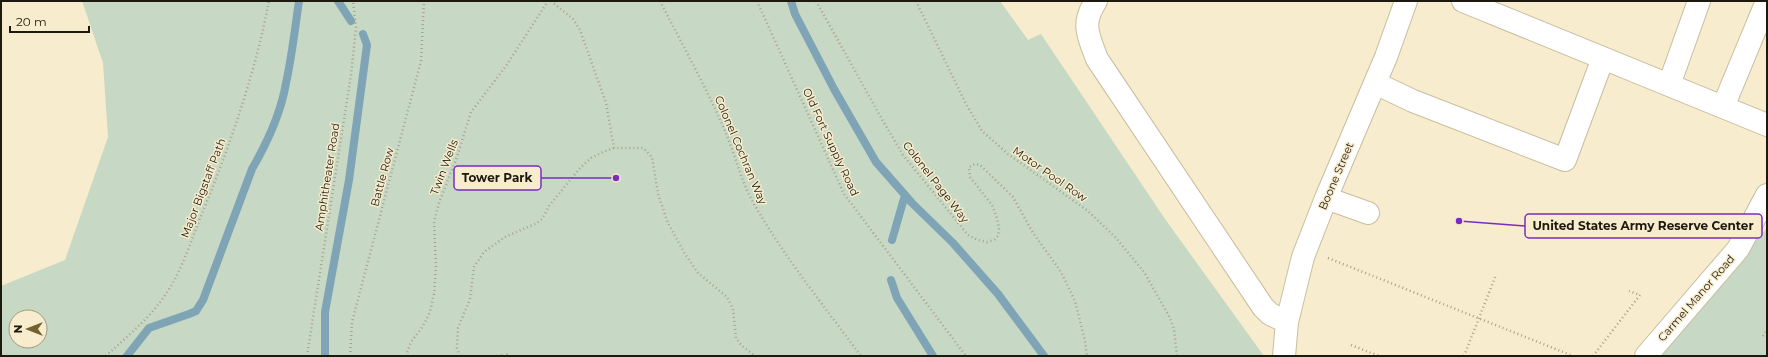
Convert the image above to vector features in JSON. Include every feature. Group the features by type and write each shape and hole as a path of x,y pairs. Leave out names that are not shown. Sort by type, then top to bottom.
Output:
{"street":[{"path":"1096,1 1088,14 1088,35 1096,59 1263,306 1270,314 1287,322"},
{"path":"1669,85 1699,1"},
{"path":"1723,107 1767,1"},
{"name":"Boone Street","path":"1284,356 1287,322 1306,249 1375,83 1404,2"},
{"path":"1470,2 1602,58 1767,125"},
{"path":"1375,83 1413,101 1565,160 1602,58"},
{"name":"Carmel Manor Road","path":"1646,356 1738,249 1767,195"},
{"path":"1326,198 1368,214"}],"path":[{"name":"Major Bigstaff Path","path":"106,356 163,298 179,271 215,184 237,119 256,54 269,1"},
{"name":"Amphitheater Road","path":"307,356 351,76 356,27 353,1"},
{"name":"Battle Row","path":"350,356 352,322 421,61 424,1"},
{"path":"549,1 573,19 580,30 606,103 614,148"},
{"name":"Twin Wells","path":"406,356 411,342 423,326 430,312 434,294 436,267 434,222 439,202 456,160 471,112 506,66 549,1"},
{"name":"Colonel Cochran Way","path":"660,1 718,114 735,153 742,176 752,200 780,245 861,356"},
{"name":"Old Fort Supply Road","path":"757,1 844,194 966,356"},
{"name":"Colonel Page Way","path":"816,1 882,122 903,155 968,236 987,242 994,240 998,236 999,229 998,218 992,205 970,178 969,167 975,164 980,165 1013,197 1036,238 1061,272 1075,301 1085,340 1087,356"},
{"name":"Motor Pool Row","path":"916,1 966,104 982,131 1008,154 1088,211 1116,238 1144,272 1169,316 1174,328 1177,356"},
{"path":"460,356 457,348 458,328 470,299 474,267 484,252 497,242 537,224 542,219 549,206 590,158 614,148 642,148 652,156 658,194 668,223 685,254 698,272 727,297 733,309 736,338 741,345 755,356"},
{"path":"1306,249 1573,356"},
{"path":"1464,356 1496,275"},
{"path":"1593,356 1640,295 1629,291"},
{"path":"1763,336 1767,330"},
{"path":"1351,345 1379,356"},
{"path":"497,356 510,353"}],"green space":[{"path":"82,1 1000,1 1028,40 1041,34 1165,219 1264,356 1,356 1,286 65,260 108,137 103,63"},
{"path":"1767,228 1767,356 1659,356 1766,229"}],"waterway":[{"path":"127,356 149,328 196,311 203,300 252,169 268,138 281,105 290,63 299,1"},
{"path":"338,1 351,21"},
{"path":"791,1 795,14 834,89 876,162 912,203 953,243 998,294 1044,356"},
{"path":"325,356 325,312 349,180 367,45 363,34"},
{"path":"892,240 905,195"},
{"path":"891,280 897,298 933,356"}],"place":[{"name":"Tower Park","path":"616,178"},
{"name":"United States Army Reserve Center","path":"1459,221"}]}
